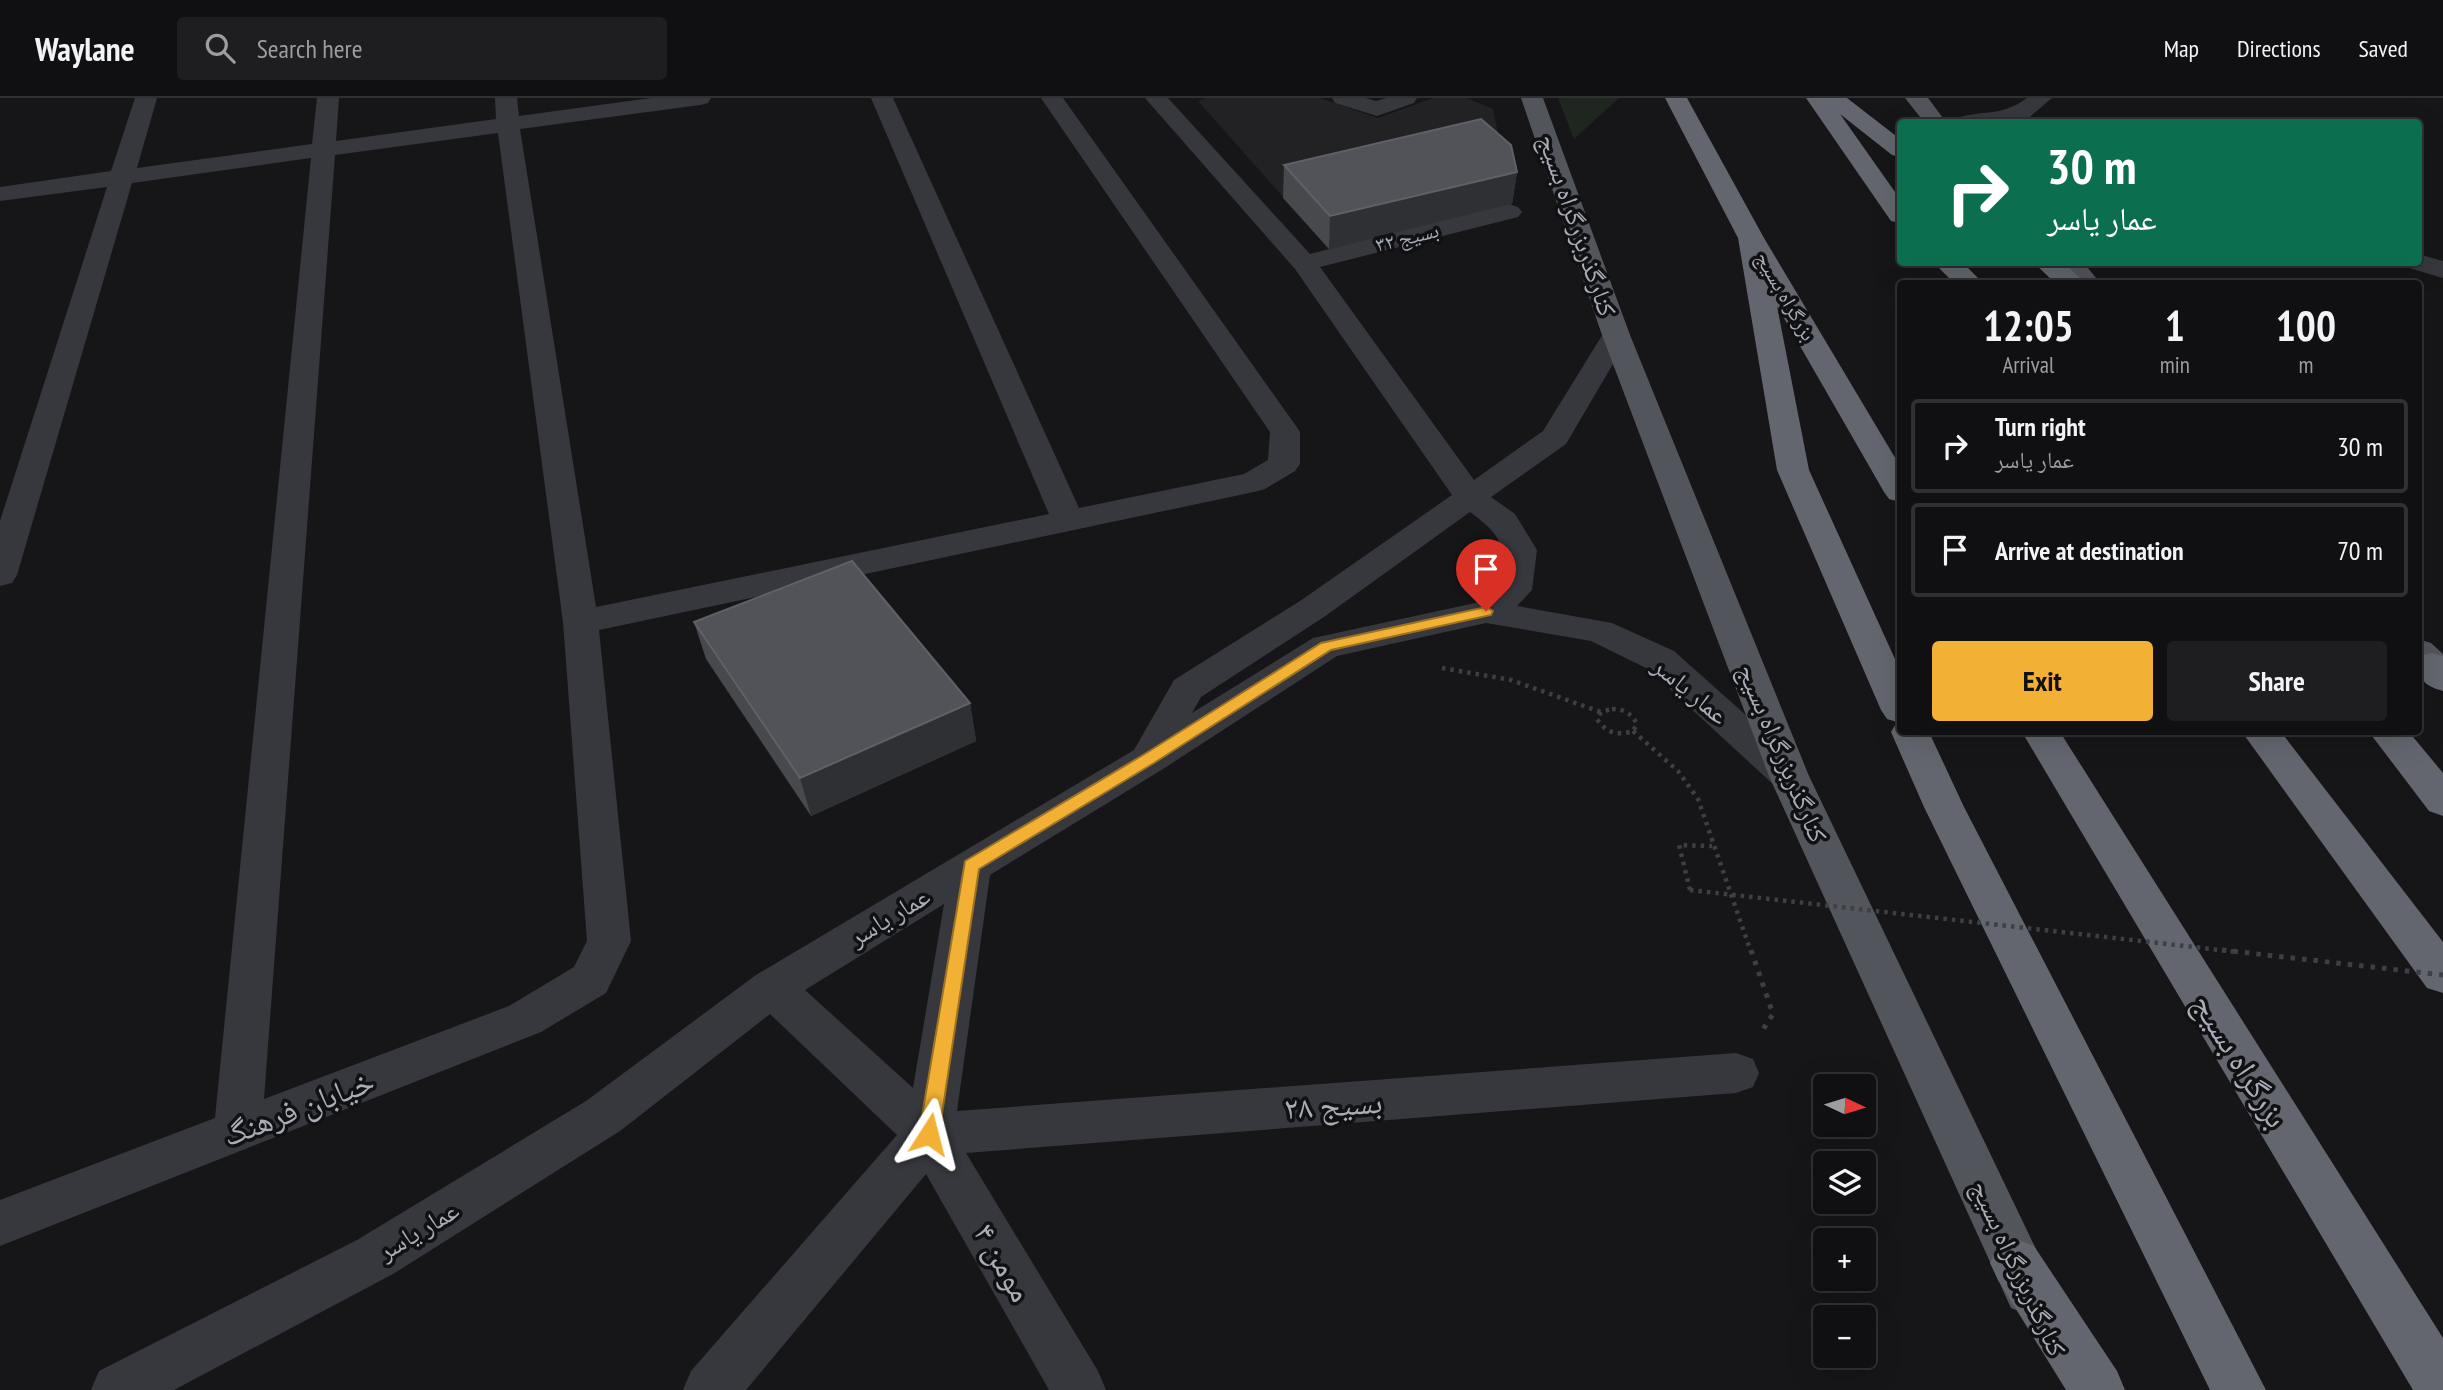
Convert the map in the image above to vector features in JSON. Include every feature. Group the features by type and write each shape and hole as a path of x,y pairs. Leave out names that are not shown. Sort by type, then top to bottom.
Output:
{"highway":[{"name":"بزرگراه بسیج","path":"1676,98 1751,238 1897,487"},
{"path":"1816,98 1897,212"},
{"path":"1833,98 1897,148"},
{"path":"1751,238 1793,470 1897,703"},
{"path":"1951,266 1966,280"},
{"path":"2051,266 2068,280"},
{"path":"1911,735 1944,807 2239,1390"},
{"name":"بزرگراه بسیج","path":"2043,735 2443,1388"},
{"path":"2264,735 2443,975"},
{"path":"2390,735 2443,801"},
{"path":"2016,1263 2098,1390"}],"main road":[{"name":"کنارگذربزرگراه بسیج","path":"1532,98 1616,335 1789,776 2077,1390"},
{"path":"1916,98 1934,119"},
{"path":"2072,266 2084,280"}],"street":[{"path":"0,575 146,98"},
{"path":"239,1130 328,98"},
{"path":"0,194 324,149 507,111 697,98"},
{"path":"882,98 1068,520"},
{"path":"507,111 581,622 1254,482 1284,464 1285,432 1052,98"},
{"path":"1343,98 1377,109 1406,98"},
{"path":"1992,119 2017,116 2041,98"},
{"path":"1163,99 1304,263 1470,497 1503,522 1520,550 1515,590 1486,611"},
{"name":"بسیج ۳۲","path":"1304,263 1509,212"},
{"path":"2422,263 2443,270"},
{"path":"1149,759 1187,689 1312,609 1555,437 1616,335"},
{"name":"عمار یاسر","path":"118,1390 375,1257 603,1116 772,988 1149,759 1326,646 1486,611 1599,631 1661,660 1789,776"},
{"name":"خیابان فرهنگ","path":"0,1223 525,1018 590,980 610,941 581,622"},
{"path":"710,1390 929,1134 971,866"},
{"name":"مومن ۴","path":"772,988 929,1134 1079,1390"},
{"name":"بسیج ۲۸","path":"929,1134 1736,1073"}],"path":[{"path":"1432,666 1511,680 1601,712"},
{"path":"1611,708 1623,710 1633,715 1637,724 1633,731 1623,735 1611,733 1601,727 1597,719 1601,712 1611,708"},
{"path":"1633,731 1678,771 1698,799 1712,846 1773,1014 1736,1073"},
{"path":"1712,846 1679,845 1690,890 2443,975"}],"shaded area":[{"path":"1206,98 1320,98 1378,118 1433,98 1467,98 1493,109 1512,204 1329,249 1198,101"},
{"path":"1558,98 1619,98 1574,139"}],"building":[{"path":"1481,119 1511,145 1517,172 1330,216 1284,165"},
{"path":"852,561 970,703 800,778 694,622"}],"route":[{"path":"929,1134 971,866 1149,759 1326,646 1486,611"}]}
